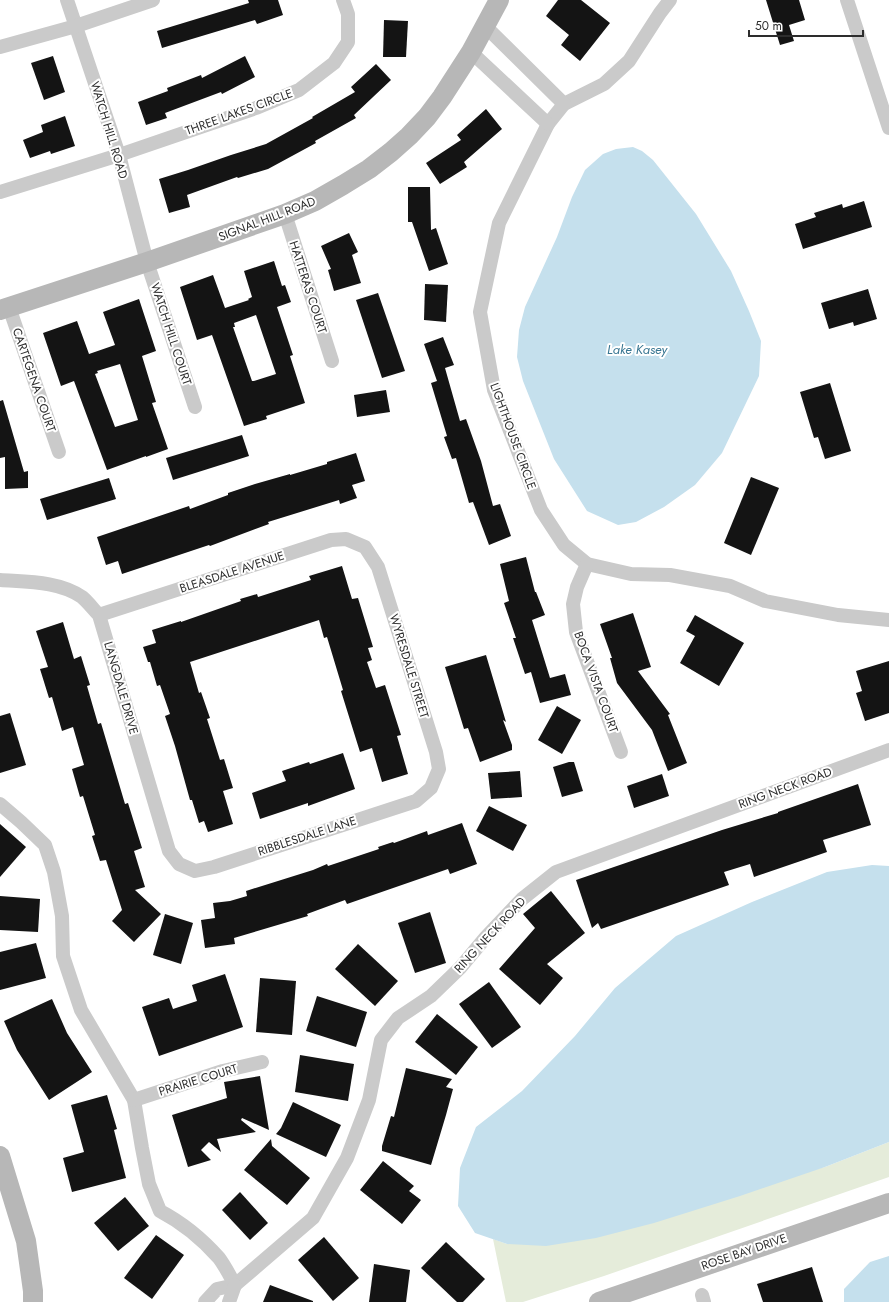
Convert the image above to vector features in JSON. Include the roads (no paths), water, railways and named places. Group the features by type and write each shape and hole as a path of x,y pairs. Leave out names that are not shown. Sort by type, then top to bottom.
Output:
{"street":[{"name":"WATCH HILL ROAD","path":"68,0 119,155 147,262"},
{"path":"0,47 76,26 152,0"},
{"name":"THREE LAKES CIRCLE","path":"0,192 119,155 256,108 299,90 334,63 348,42 348,14 343,0"},
{"name":"SIGNAL HILL ROAD","path":"4,308 147,262 285,214 315,201 369,169 405,140 427,117 442,97 471,52 499,0"},
{"name":"LIGHTHOUSE CIRCLE","path":"670,0 629,61 604,84 564,104 548,124 499,223 480,312 494,390 540,510 564,545 587,564 631,574 670,575 730,586 765,601 838,615 889,620"},
{"path":"847,0 889,128"},
{"path":"485,26 564,104"},
{"path":"471,52 548,124"},
{"name":"HATTERAS COURT","path":"285,214 332,361"},
{"name":"WATCH HILL COURT","path":"147,262 195,407"},
{"name":"CARTEGENA COURT","path":"4,308 59,452"},
{"name":"BLEASDALE AVENUE","path":"99,615 331,540 346,539 365,547"},
{"name":"WYRESDALE STREET","path":"365,547 378,567 436,752 439,769 431,788"},
{"name":"BOCA VISTA COURT","path":"587,564 573,604 576,632 621,752"},
{"name":"LANGDALE DRIVE","path":"0,580 39,582 63,588 82,598 99,615 169,851 179,864"},
{"name":"RING NECK ROAD","path":"205,1302 217,1290 235,1285 313,1218 348,1158 369,1100 381,1040 398,1018 431,996 460,968 486,937 522,899 556,872 889,750"},
{"name":"RIBBLESDALE LANE","path":"179,864 195,871 214,867 416,801 431,788"},
{"path":"0,804 45,845 54,872 62,916 63,956 81,1010 134,1100 149,1184 160,1211 174,1218 192,1232 219,1258 235,1285"},
{"name":"PRAIRIE COURT","path":"134,1100 223,1071 262,1062"},
{"path":"0,1156 26,1240 33,1291 33,1302"},
{"name":"ROSE BAY DRIVE","path":"599,1302 889,1203"},
{"name":"RING NECK ROAD","path":"229,1302 235,1285"}],"water":[{"name":"Lake Kasey","path":"633,147 642,151 653,160 696,214 731,271 761,341 759,376 722,453 695,485 664,507 636,522 618,525 587,511 554,459 523,381 517,357 519,330 525,307 557,237 572,197 585,170 603,154 616,149"},
{"path":"872,865 889,866 889,1142 825,1167 740,1196 654,1223 596,1238 546,1246 507,1244 475,1233 458,1206 460,1168 476,1127 522,1091 575,1036 615,988 676,936 752,902 827,872"},
{"path":"889,1256 889,1302 844,1302 844,1289 870,1262"}]}
